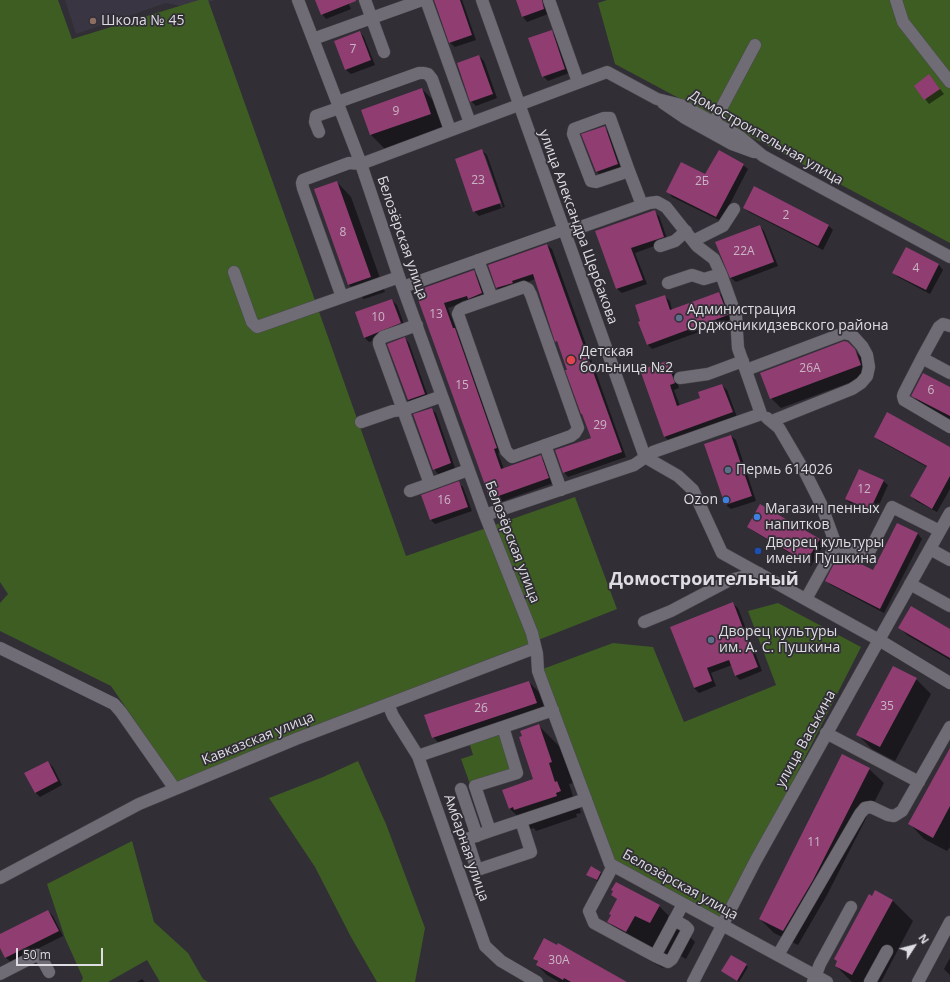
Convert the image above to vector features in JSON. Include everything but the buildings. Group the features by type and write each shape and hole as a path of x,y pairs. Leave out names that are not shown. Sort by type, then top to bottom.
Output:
{"street":[{"name":"Белозёрская улица","path":"298,0 361,164 468,470 532,633 538,672 610,864 778,955 814,979 827,982"},
{"path":"365,0 384,52"},
{"path":"313,39 422,0"},
{"path":"426,0 470,123"},
{"name":"улица Александра Щербакова","path":"482,0 518,105 645,457"},
{"path":"549,0 578,82"},
{"path":"896,0 903,22 950,82"},
{"path":"714,122 755,45"},
{"path":"319,132 316,116 338,105 424,72 432,79 450,130"},
{"name":"Домостроительная улица","path":"342,297 302,183 303,180 349,163 361,164 607,72 657,99 681,105 714,122 739,136 762,156 950,257"},
{"path":"657,99 685,118 732,144 762,156"},
{"path":"629,170 596,182 591,181 573,134 574,129 604,118 610,118 642,205"},
{"path":"234,272 252,322 257,327 342,297 478,260 564,230 578,228 642,205 657,202 666,207 693,241 714,259 736,316 738,348 761,414 772,421 788,440 821,504 836,545 806,599"},
{"path":"693,241 723,226 734,209"},
{"path":"660,246 675,241 686,231"},
{"path":"478,260 492,298"},
{"path":"668,283 692,275 704,279 721,274"},
{"path":"524,287 528,289 534,302 578,428 571,436 545,445 512,457 506,451 458,314 460,310 524,287"},
{"path":"949,323 943,324 939,327 904,393 904,400 950,427"},
{"path":"417,325 383,337 379,341 430,484"},
{"path":"680,378 708,374 744,366 844,333 852,335 862,346 867,355 869,367 867,376 861,383 852,389 772,421"},
{"path":"922,358 950,373"},
{"path":"361,422 393,411 403,410 442,396"},
{"path":"485,515 634,465 654,452 761,414"},
{"path":"545,445 561,490"},
{"path":"645,457 678,476 693,490 722,553 879,640 950,683"},
{"path":"410,491 468,470"},
{"path":"836,545 867,556 892,507 940,531"},
{"name":"улица Васькина","path":"693,982 756,860 950,513"},
{"path":"930,549 950,560"},
{"path":"644,622 671,611 730,580 759,573"},
{"path":"910,584 950,606"},
{"path":"0,648 114,704 175,789"},
{"name":"Кавказская улица","path":"0,878 139,804 296,739 535,648"},
{"name":"Амбарная улица","path":"388,704 393,716 418,756 485,946 501,961 537,982"},
{"path":"418,756 553,710"},
{"path":"490,831 475,786 518,773 503,727"},
{"path":"778,955 860,814 865,808 871,807 888,815 894,816 902,812 950,727"},
{"path":"826,733 919,782"},
{"path":"461,789 477,836"},
{"path":"521,821 531,852 477,870 467,839 586,799"},
{"path":"613,866 589,910 589,914 594,923 655,956 666,961 671,961 687,932 687,927 674,920"},
{"path":"655,956 683,904"},
{"path":"814,979 820,964 851,907"},
{"path":"918,982 950,922"},
{"path":"870,982 886,951"},
{"path":"0,974 37,955 42,959 49,972"}],"shaded area":[{"name":"Школа № 45","path":"65,0 215,0 190,8 166,3 76,34"}],"green space":[{"path":"0,0 58,0 72,39 199,0 208,0 406,556 575,497 617,609 177,782 111,686 0,631 0,603 8,594 0,582"},
{"path":"607,0 950,0 950,243 615,64 598,3"},
{"path":"778,603 861,647 721,923 615,866 540,670 613,643 653,647 684,722 776,685 748,611"},
{"path":"499,732 512,770 470,784 461,759 473,755 469,742"},
{"path":"358,761 386,824 425,928 415,982 377,982 351,937 315,867 269,798 323,777"},
{"path":"132,841 154,922 188,953 203,979 208,982 160,982 147,960 108,982 81,982 83,978 65,938 47,884"}],"place":[{"name":"Школа № 45","path":"93,21"},
{"name":"Администрация Орджоникидзевского района","path":"679,318"},
{"name":"Детская больница №2","path":"571,360"},
{"name":"Пермь 614026","path":"728,470"},
{"name":"Ozon","path":"726,500"},
{"name":"Магазин пенных напитков","path":"757,517"},
{"name":"Дворец культуры имени Пушкина","path":"758,551"},
{"name":"Дворец культуры им. А. С. Пушкина","path":"711,640"}],"district":[{"name":"Домостроительный","path":"704,580"}]}
